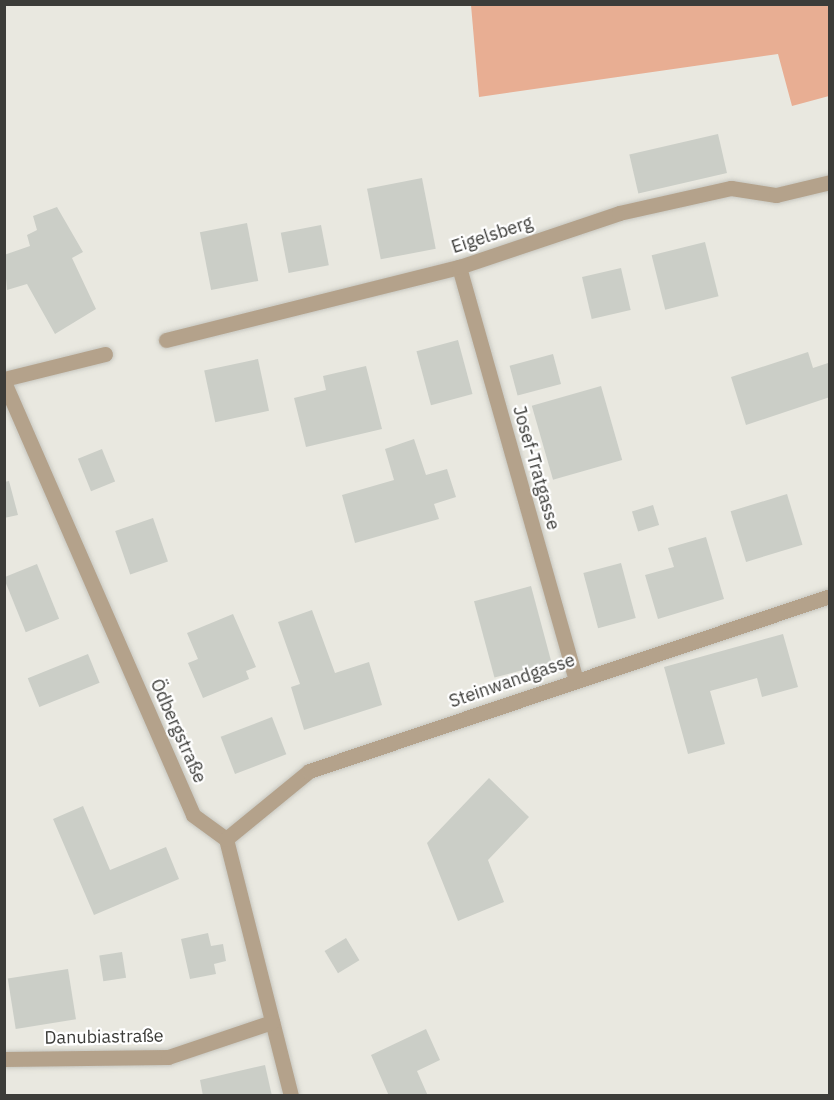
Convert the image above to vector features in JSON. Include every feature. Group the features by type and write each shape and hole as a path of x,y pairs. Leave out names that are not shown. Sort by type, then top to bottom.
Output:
{"street":[{"name":"Eigelsberg","path":"166,340 459,267 619,213 731,188 776,195 830,182"},
{"name":"Josef-Tratgasse","path":"459,267 576,680"},
{"path":"4,380 105,354"},
{"name":"Ödbergstraße","path":"4,380 193,815 226,839"},
{"name":"Steinwandgasse","path":"226,839 309,771 830,596"},
{"path":"226,839 291,1095"},
{"name":"Danubiastraße","path":"4,1059 168,1057 272,1022"}],"shaded area":[{"path":"471,5 829,5 829,96 792,106 778,54 479,97"}],"building":[{"path":"718,134 727,173 638,193 629,154"},
{"path":"422,178 436,249 381,259 367,189"},
{"path":"57,207 83,252 72,258 96,309 55,334 27,284 7,290 4,255 30,246 27,235 37,230 33,216"},
{"path":"247,223 258,281 211,290 200,232"},
{"path":"321,225 329,265 289,273 281,233"},
{"path":"705,242 719,296 665,310 652,255"},
{"path":"621,268 631,310 592,319 582,277"},
{"path":"458,340 472,394 431,405 416,351"},
{"path":"808,352 813,368 828,363 830,397 746,425 731,377"},
{"path":"553,354 561,384 518,396 510,366"},
{"path":"258,359 269,411 215,422 204,370"},
{"path":"366,366 382,429 306,447 294,398 326,390 323,376"},
{"path":"601,386 622,460 553,480 532,406"},
{"path":"414,439 426,475 447,469 456,497 434,504 439,519 355,543 342,495 394,480 385,449"},
{"path":"102,449 115,481 91,491 78,459"},
{"path":"9,481 18,515 4,518 4,482"},
{"path":"787,494 802,545 746,562 731,511"},
{"path":"653,505 659,525 638,532 632,511"},
{"path":"153,518 168,561 130,575 115,531"},
{"path":"706,537 724,599 658,619 645,575 674,567 668,548"},
{"path":"621,563 636,618 598,628 583,573"},
{"path":"37,564 59,619 26,632 4,577"},
{"path":"531,586 551,662 494,678 474,601"},
{"path":"312,610 335,673 369,662 382,705 304,730 291,687 300,684 278,622"},
{"path":"233,614 256,667 246,671 249,679 203,698 188,663 198,659 187,633"},
{"path":"783,634 798,687 762,697 757,678 710,691 725,744 688,754 664,667"},
{"path":"88,654 100,683 39,707 28,678"},
{"path":"272,717 286,754 235,774 221,737"},
{"path":"489,778 529,817 488,860 504,902 458,921 427,843"},
{"path":"83,806 110,870 166,847 179,879 94,915 53,819"},
{"path":"208,933 211,946 223,944 226,961 214,964 216,974 190,979 181,939"},
{"path":"346,938 359,960 338,973 325,951"},
{"path":"122,952 126,978 103,981 99,956"},
{"path":"68,969 76,1019 16,1029 8,979"},
{"path":"426,1029 440,1060 417,1071 428,1096 389,1096 371,1055"},
{"path":"265,1065 272,1096 203,1096 200,1080"}]}
